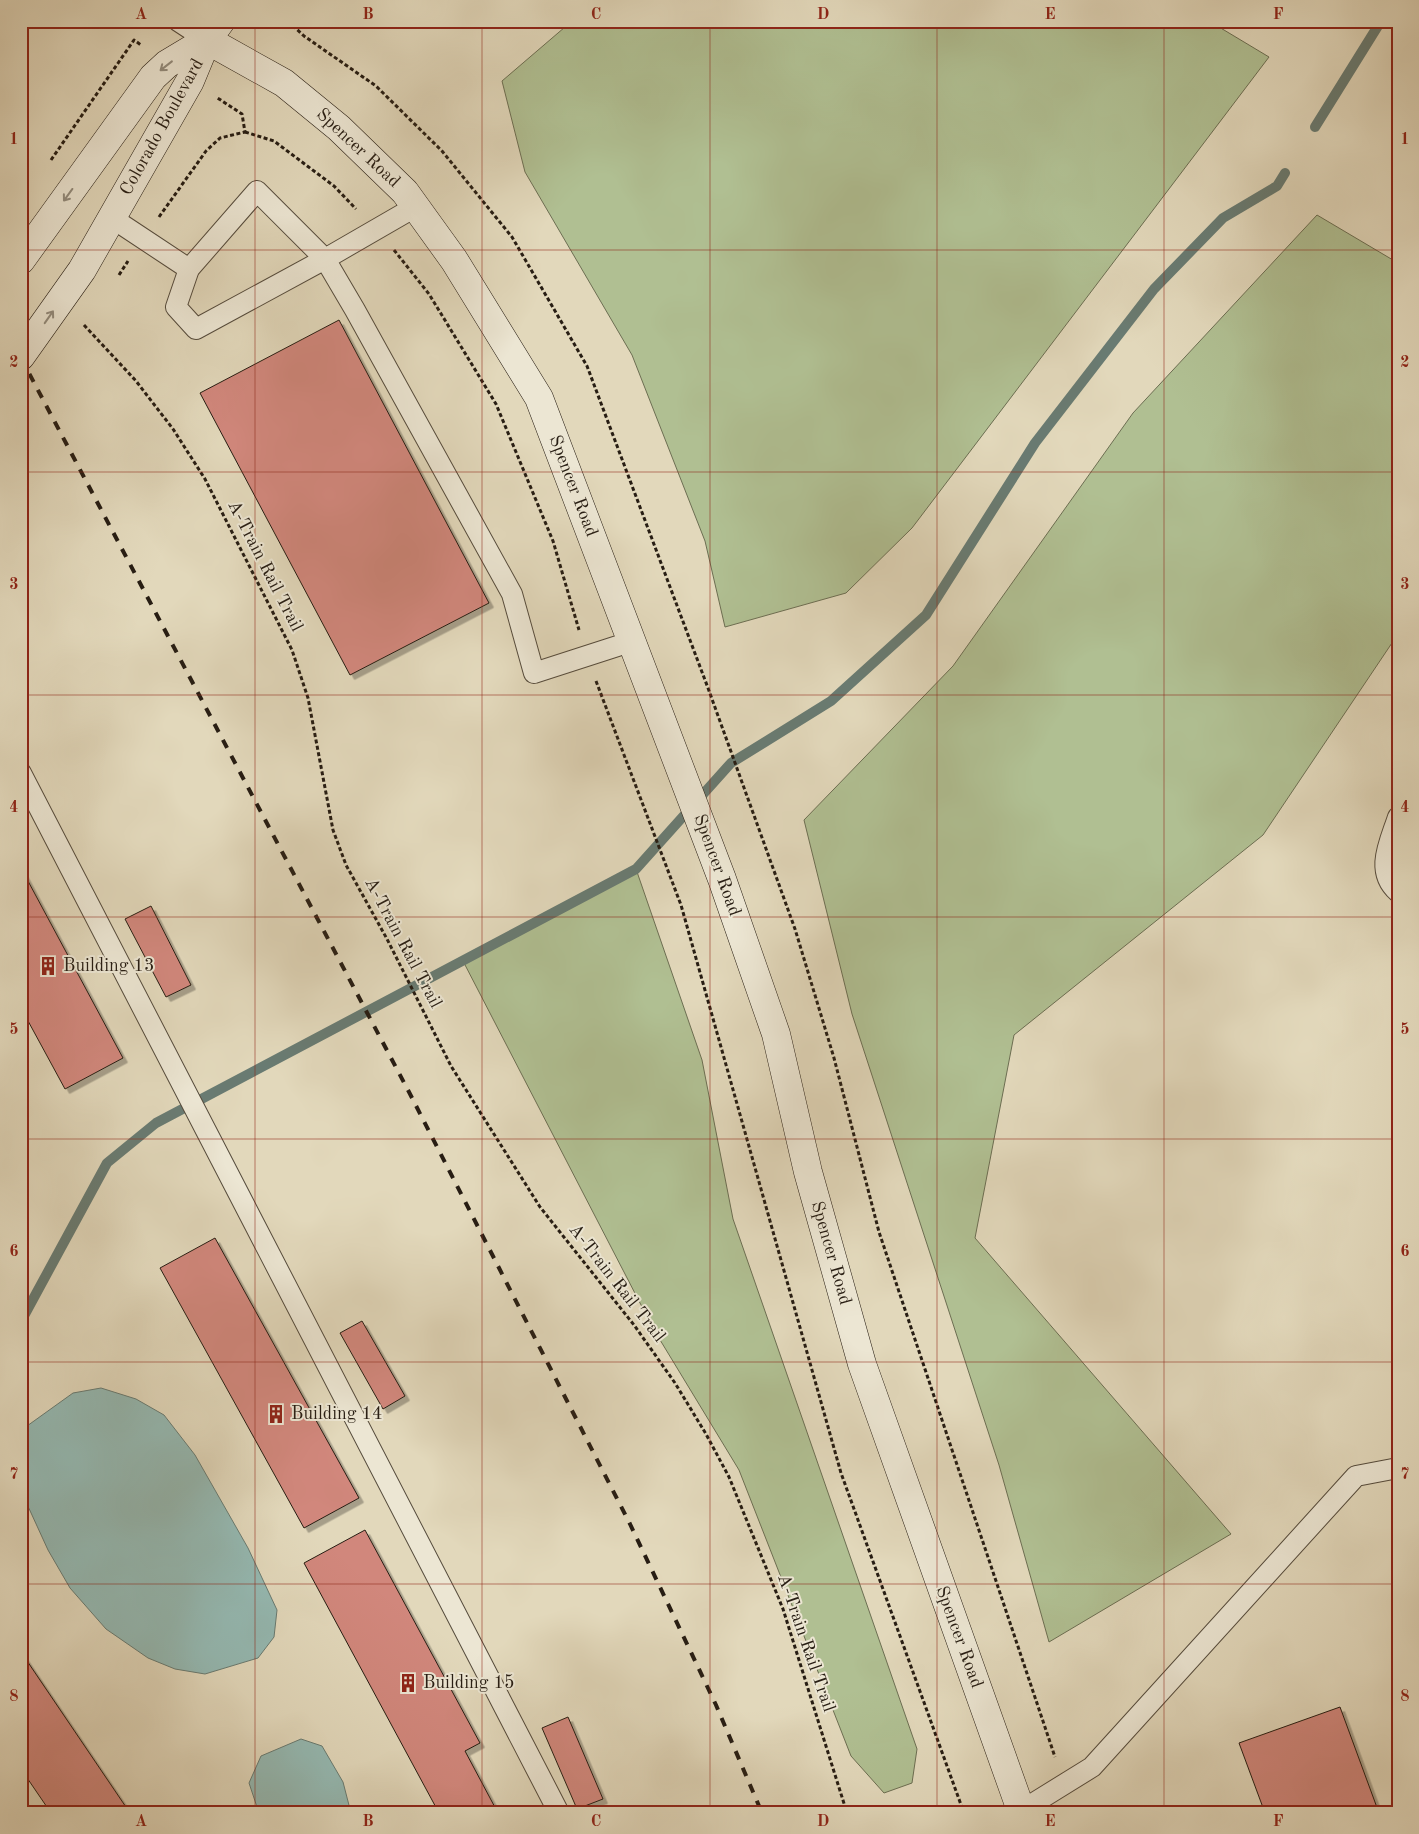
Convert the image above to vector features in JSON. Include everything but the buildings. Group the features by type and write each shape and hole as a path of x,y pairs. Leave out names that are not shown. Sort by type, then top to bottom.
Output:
{"street":[{"name":"Spencer Road","path":"214,31 284,83 339,128 405,192 454,260 539,398 670,739 722,879 776,1034 808,1172 862,1364 1022,1812"},
{"name":"Colorado Boulevard","path":"21,356 82,270 190,81 214,31"},
{"name":"Colorado Boulevard","path":"21,260 153,77 167,64 214,31"}],"lane":[{"path":"178,21 214,31"},
{"path":"415,207 325,260 196,329 176,307 189,269 257,191 325,260 360,318 512,594 534,673 633,641"},
{"path":"112,218 189,269"},
{"path":"21,772 559,1813"},
{"path":"1398,817 1384,862 1390,885 1398,892"},
{"path":"1022,1812 1092,1767 1356,1476 1398,1468"}],"path":[{"path":"49,162 134,40 142,46"},
{"path":"242,114 246,132"},
{"path":"116,279 206,151 220,138 246,132 274,141 334,186 377,229 429,294 496,404 553,542 586,656 681,904 841,1473 964,1813"},
{"name":"A-Train Rail Trail","path":"88,318 83,325 136,381 173,428 205,479 292,650 308,698 333,830 346,865 387,939 451,1066 540,1207 634,1325 675,1383 729,1477 783,1609 848,1813"},
{"path":"708,688 795,929 834,1058 879,1232 1064,1784"}],"green space":[{"path":"572,21 1209,21 1269,57 912,528 846,593 725,627 705,541 632,355 525,172 502,81"},
{"path":"1317,215 1398,263 1398,634 1263,835 1014,1035 975,1238 1231,1534 1049,1642 999,1465 852,1014 804,820 953,666 1133,413"},
{"path":"636,869 702,1060 733,1219 917,1749 912,1783 884,1793 851,1756 739,1470 654,1330 463,961"}],"water":[{"path":"101,1388 136,1399 164,1415 195,1455 248,1548 277,1610 274,1637 258,1658 205,1674 175,1669 148,1658 106,1629 70,1588 48,1550 21,1491 21,1443 27,1426 73,1393"},
{"path":"301,1739 322,1746 343,1782 351,1813 259,1813 249,1783 261,1756"}],"waterway":[{"path":"1315,127 1381,21"},
{"path":"21,1318 25,1314 107,1163 156,1123 636,869 731,763 831,701 926,615 1035,443 1154,289 1223,218 1277,186 1285,173"}],"railway":[{"path":"21,358 409,1092 630,1524 716,1705 762,1813"}],"place":[{"name":"Building 13","path":"48,966"},
{"name":"Building 14","path":"276,1414"},
{"name":"Building 15","path":"408,1683"}]}
